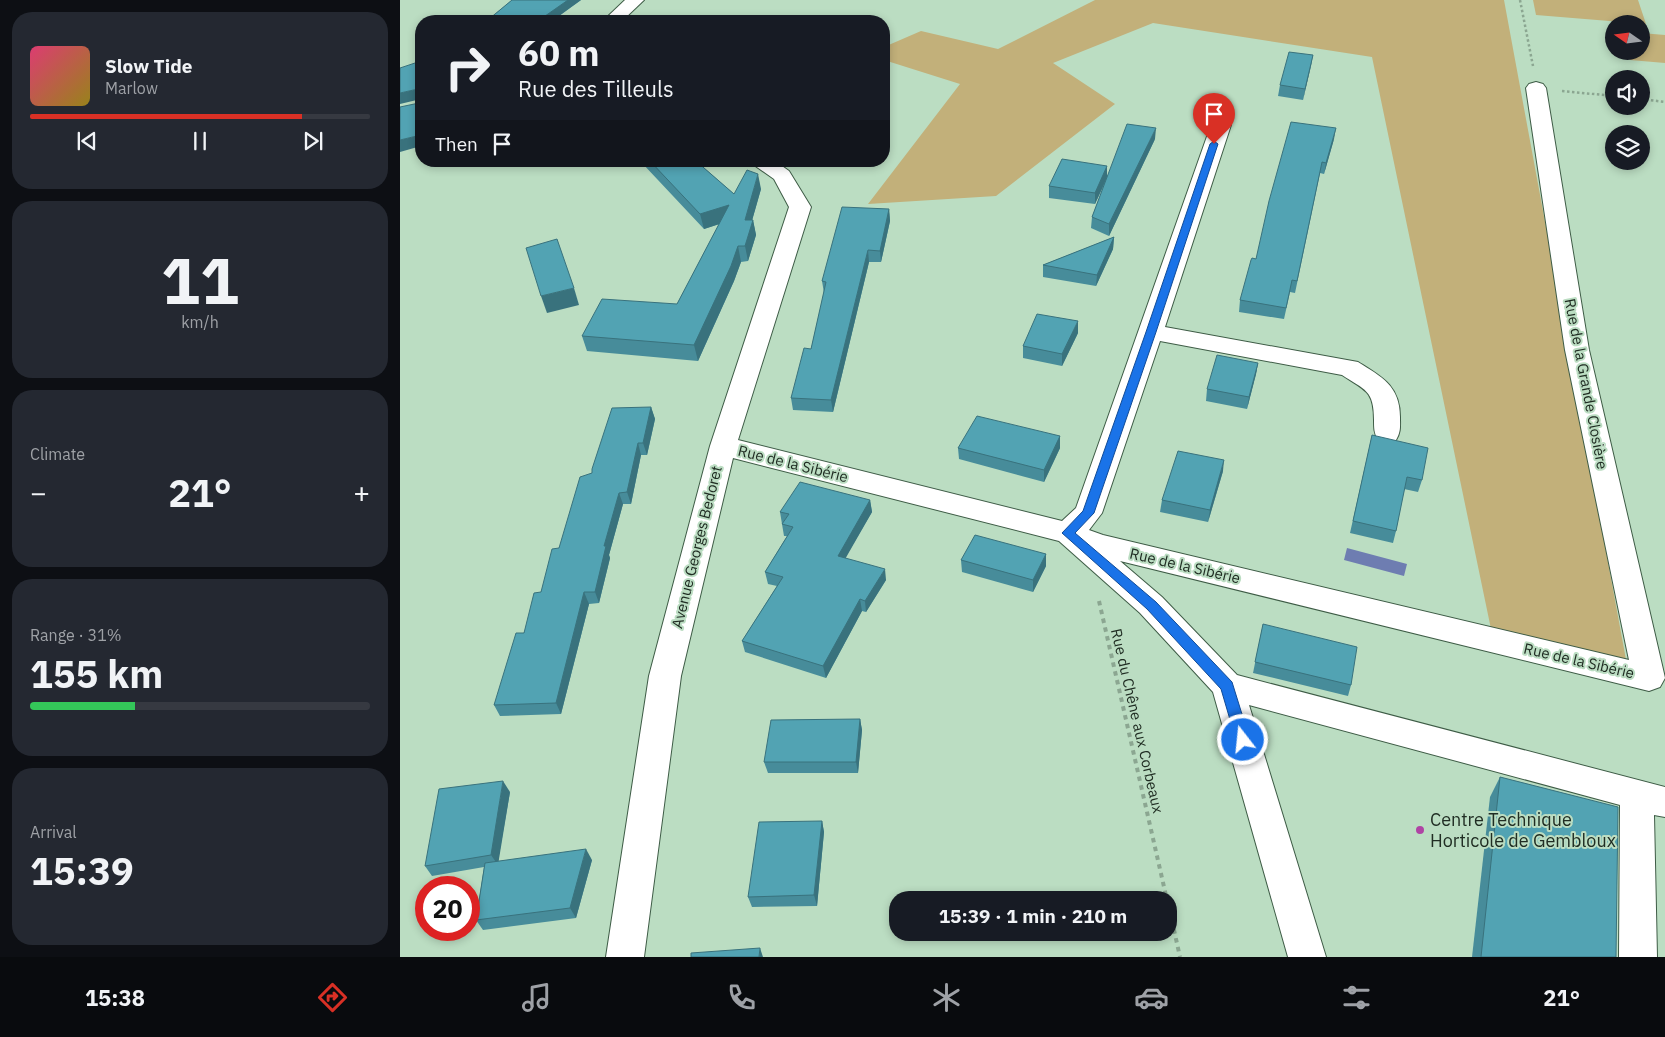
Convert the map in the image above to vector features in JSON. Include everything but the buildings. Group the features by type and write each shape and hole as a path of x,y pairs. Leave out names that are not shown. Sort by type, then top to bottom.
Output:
{"street":[{"path":"619,15 636,0"},
{"name":"Rue de la Grande Closière","path":"1536,88 1577,350 1649,678"},
{"path":"1221,125 1088,513 1068,533 1151,605 1227,686 1307,957"},
{"name":"Avenue Georges Bedoret","path":"625,957 665,676 723,446 800,207 782,175 770,167"},
{"path":"1151,332 1349,368 1376,385 1387,402 1387,433"},
{"name":"Rue de la Sibérie","path":"723,446 1068,533 1098,546 1649,678"},
{"path":"1227,686 1651,799 1638,957"}],"path":[{"path":"1520,0 1536,88 1605,95"},
{"path":"1650,100 1665,102"},
{"name":"Rue du Chêne aux Corbeaux","path":"1098,600 1164,891"},
{"name":"Rue du Chêne aux Corbeaux","path":"1176,941 1180,957"}],"shaded area":[{"path":"1095,0 1504,0 1627,665 1491,629 1372,57 1153,23 1053,63 1115,104 996,196 868,204 960,84 890,62 890,44 921,31 998,49"},
{"path":"1533,0 1638,0 1643,15 1605,15 1605,21 1536,15"},
{"path":"1650,34 1665,35 1665,63 1630,60 1650,60"}],"water":[{"path":"1347,548 1407,564 1404,576 1344,560"}],"place":[{"name":"Centre Technique Horticole de Gembloux","path":"1420,830"}],"route":[{"path":"1214,144 1088,513 1068,533 1151,605 1227,686 1243,740"}]}
